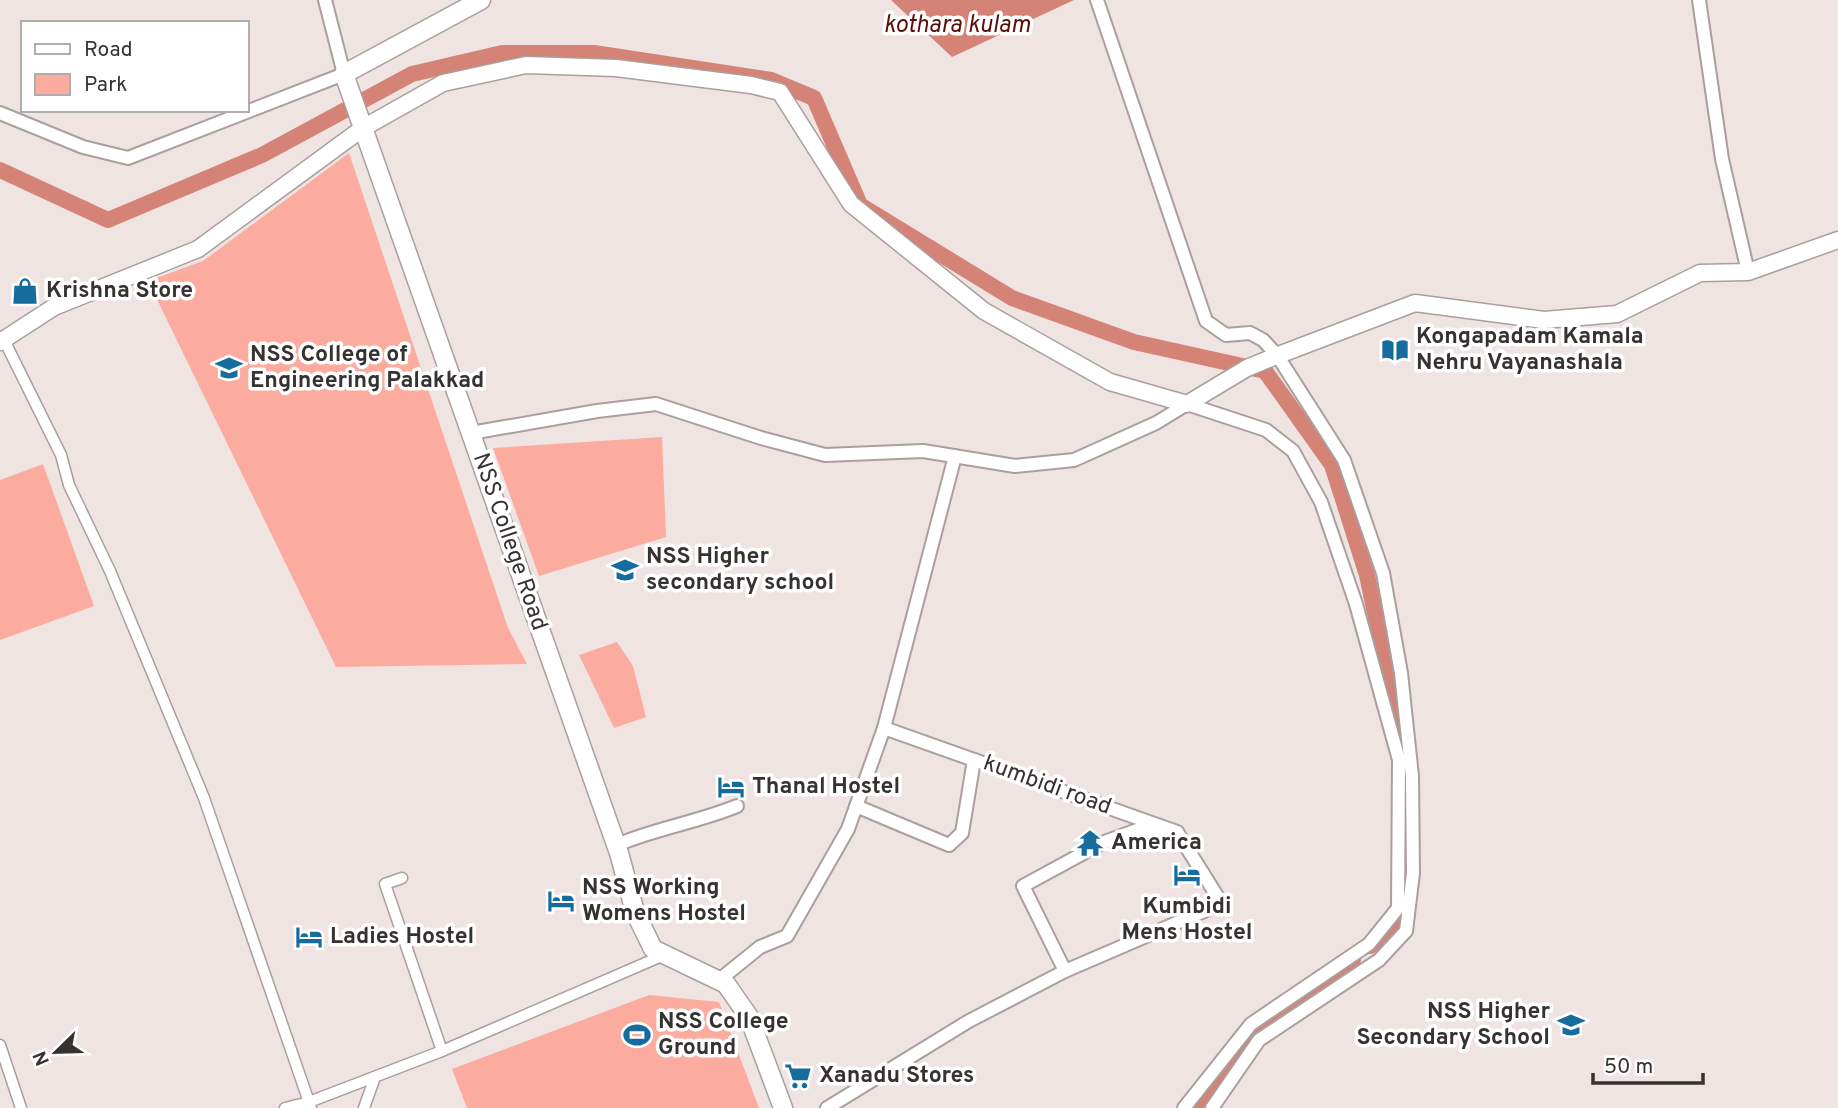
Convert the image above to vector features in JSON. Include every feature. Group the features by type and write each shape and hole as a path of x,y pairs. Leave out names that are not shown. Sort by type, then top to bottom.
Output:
{"main road":[{"path":"346,79 481,0"},
{"name":"NSS College Road","path":"346,79 622,865 635,912 653,949 726,984 749,1017 783,1108"}],"street":[{"path":"0,113 83,147 128,158 346,79 325,0"},
{"path":"1097,0 1206,321 1226,335 1250,333 1263,340 1344,460 1383,573 1401,673 1412,776 1413,873 1406,931 1379,960 1259,1040 1212,1108"},
{"path":"1699,0 1722,159 1748,272"},
{"path":"310,1105 204,798 126,607 69,485 61,455 2,341 54,307 198,249 362,124 443,83 526,65 616,68 751,85 780,92 850,204 984,311 1110,382 1266,430 1293,451 1326,515 1356,604 1399,760 1398,908 1369,944 1251,1024 1184,1108"},
{"path":"471,433 597,411 656,404 761,438 825,454 923,451 1015,466 1074,460 1156,423 1247,368 1415,303 1544,320 1617,314 1700,273 1748,272 1838,240"},
{"path":"718,981 760,947 787,936 848,829 884,728 956,456"},
{"name":"kumbidi road","path":"884,728 1177,832"},
{"path":"856,806 949,845 962,833 974,760"},
{"path":"622,865 619,844 648,832 709,819 737,806"},
{"name":"kumbidi road","path":"1065,971 1023,886 1102,844 1140,829 1177,832"},
{"path":"827,1108 969,1021 1065,971 1216,906 1217,896 1177,832"},
{"path":"402,877 385,884 442,1051"},
{"path":"285,1108 310,1105 663,956"},
{"path":"0,1047 20,1108"},
{"path":"364,1108 375,1077"}],"green space":[{"path":"349,153 508,628 527,664 336,667 148,281 203,261"},
{"path":"662,437 666,537 539,576 493,448"},
{"path":"43,464 94,606 0,640 0,480"},
{"path":"617,642 633,666 646,717 614,728 579,655"},
{"name":"NSS College Ground","path":"649,995 719,1002 759,1108 467,1108 452,1069"}],"water":[{"name":"kothara kulam","path":"891,0 1074,0 952,57"}],"waterway":[{"path":"0,170 108,220 262,155 412,74 502,53 594,53 771,80 814,98 860,205 1012,298 1134,342 1265,371 1332,465 1367,575 1400,733 1401,761"},
{"path":"1370,946 1401,920 1408,878 1404,801"},
{"path":"1202,1108 1252,1034 1316,991 1353,960"}],"place":[{"name":"Krishna Store","path":"25,291"},
{"name":"Kongapadam Kamala Nehru Vayanashala","path":"1395,350"},
{"name":"NSS College of Engineering Palakkad","path":"229,368"},
{"name":"NSS Higher secondary school","path":"625,570"},
{"name":"Thanal Hostel","path":"731,787"},
{"name":"America","path":"1090,843"},
{"name":"Kumbidi Mens Hostel","path":"1187,875"},
{"name":"NSS Working Womens Hostel","path":"561,901"},
{"name":"Ladies Hostel","path":"309,937"},
{"name":"NSS Higher Secondary School","path":"1571,1025"},
{"name":"NSS College Ground","path":"637,1035"},
{"name":"Xanadu Stores","path":"798,1076"}]}
